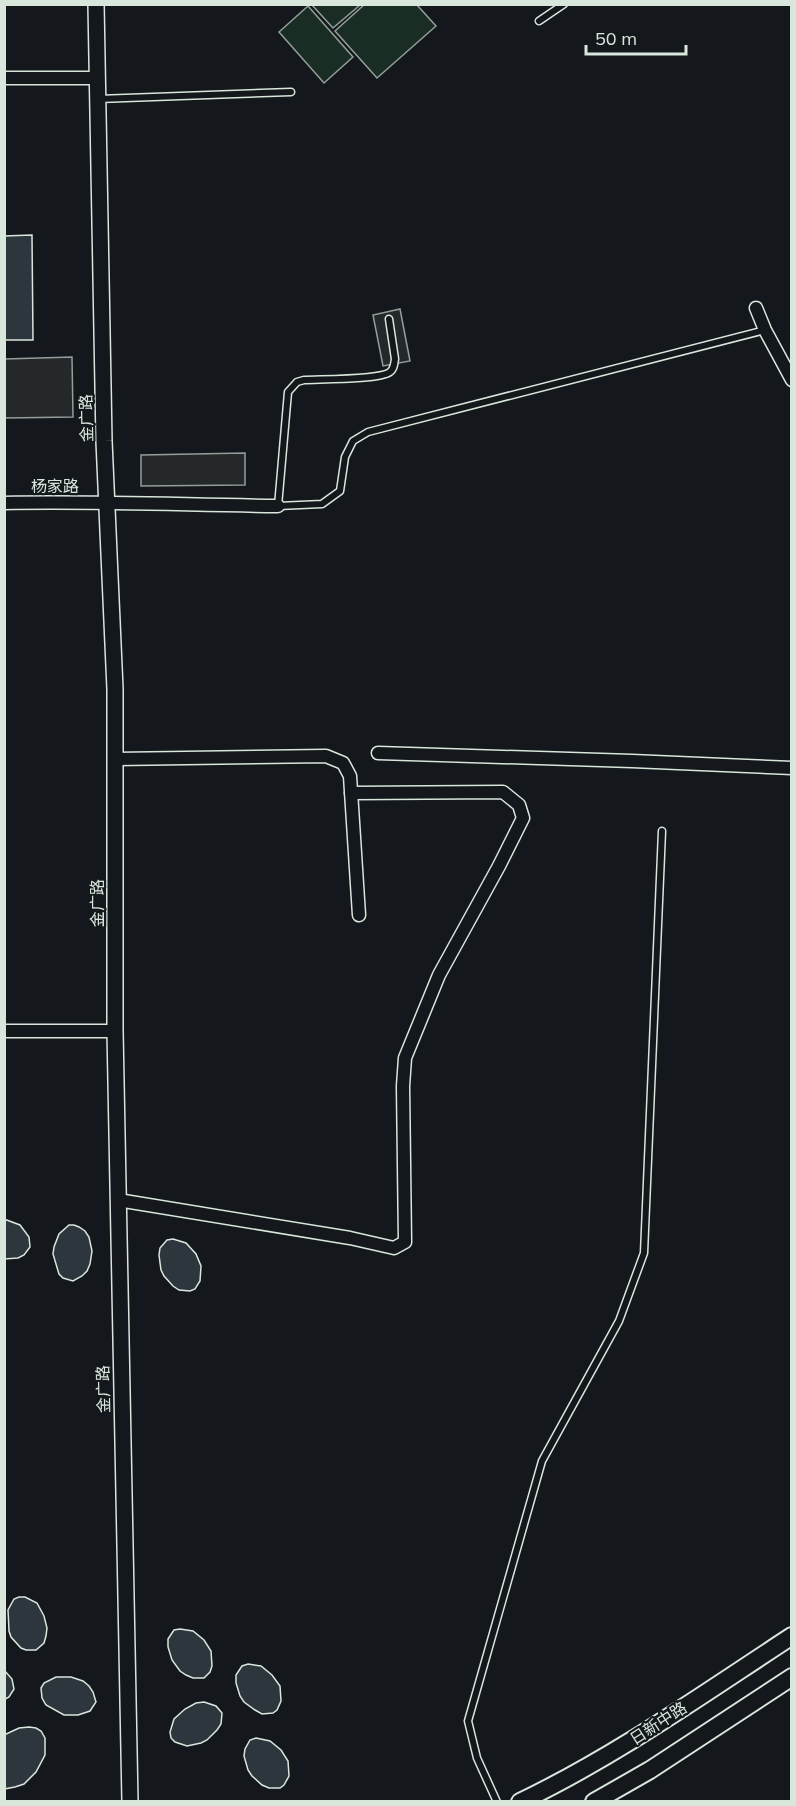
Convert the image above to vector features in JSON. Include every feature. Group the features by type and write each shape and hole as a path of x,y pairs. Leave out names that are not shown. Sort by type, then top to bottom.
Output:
{"main road":[{"name":"日新中路","path":"520,1802 633,1741 792,1636"},
{"path":"594,1802 650,1770 792,1677"}],"street":[{"name":"金广路","path":"96,4 106,502 115,689 115,1031 130,1802"},
{"path":"4,78 97,78"},
{"path":"756,308 791,378"},
{"name":"杨家路","path":"4,503 106,502 278,506"},
{"path":"378,753 792,768"},
{"path":"115,759 326,756 343,763 350,776 359,915"},
{"path":"118,1200 350,1238 394,1248 405,1242 403,1086 405,1058 439,975 523,818 519,805 503,792 351,793"},
{"path":"4,1030 115,1031"}],"lane":[{"path":"539,21 564,4"},
{"path":"98,99 291,92"},
{"path":"389,319 394,359 391,372 378,376 304,380 297,382 288,392 278,506 322,504 340,490 345,458 353,441 368,432 765,330"},
{"path":"497,1802 477,1758 468,1721 542,1461 619,1321 644,1253 663,831"}],"green space":[{"path":"365,4 417,5 436,26 377,78 335,31"},
{"path":"312,5 360,5 333,28"},
{"path":"308,6 353,57 324,83 279,32"}],"shaded area":[{"path":"400,309 410,361 383,366 373,315"},
{"path":"72,357 73,417 5,418 5,359"},
{"path":"245,453 245,485 141,486 141,455"}],"building":[{"path":"32,235 33,340 4,340 4,236"},
{"path":"4,1219 20,1225 29,1237 30,1247 24,1255 18,1258 4,1259"},
{"path":"69,1225 85,1231 92,1251 87,1271 73,1281 59,1274 53,1254 59,1234"},
{"path":"173,1239 186,1243 196,1254 201,1266 200,1281 195,1289 190,1291 179,1290 173,1286 161,1270 160,1248 167,1240"},
{"path":"25,1597 37,1603 44,1616 46,1636 44,1643 36,1650 21,1648 11,1637 9,1631 8,1610 14,1599"},
{"path":"174,1630 193,1631 204,1640 211,1651 212,1666 204,1678 193,1678 186,1675 172,1660 168,1639"},
{"path":"248,1664 261,1666 280,1686 281,1701 273,1713 262,1714 244,1702 240,1696 236,1675 242,1666"},
{"path":"4,1670 12,1679 14,1689 4,1700"},
{"path":"56,1677 71,1677 89,1686 96,1702 90,1711 78,1715 64,1715 46,1705 42,1698 41,1688 44,1683"},
{"path":"204,1702 216,1706 222,1713 221,1724 217,1730 201,1743 187,1746 175,1742 170,1732 174,1719 185,1709 196,1703"},
{"path":"29,1727 41,1731 45,1738 45,1755 36,1772 24,1784 4,1789 4,1735 19,1728"},
{"path":"256,1738 270,1741 281,1750 288,1761 289,1776 280,1788 269,1788 262,1785 248,1770 244,1756 245,1749 250,1740"}]}
